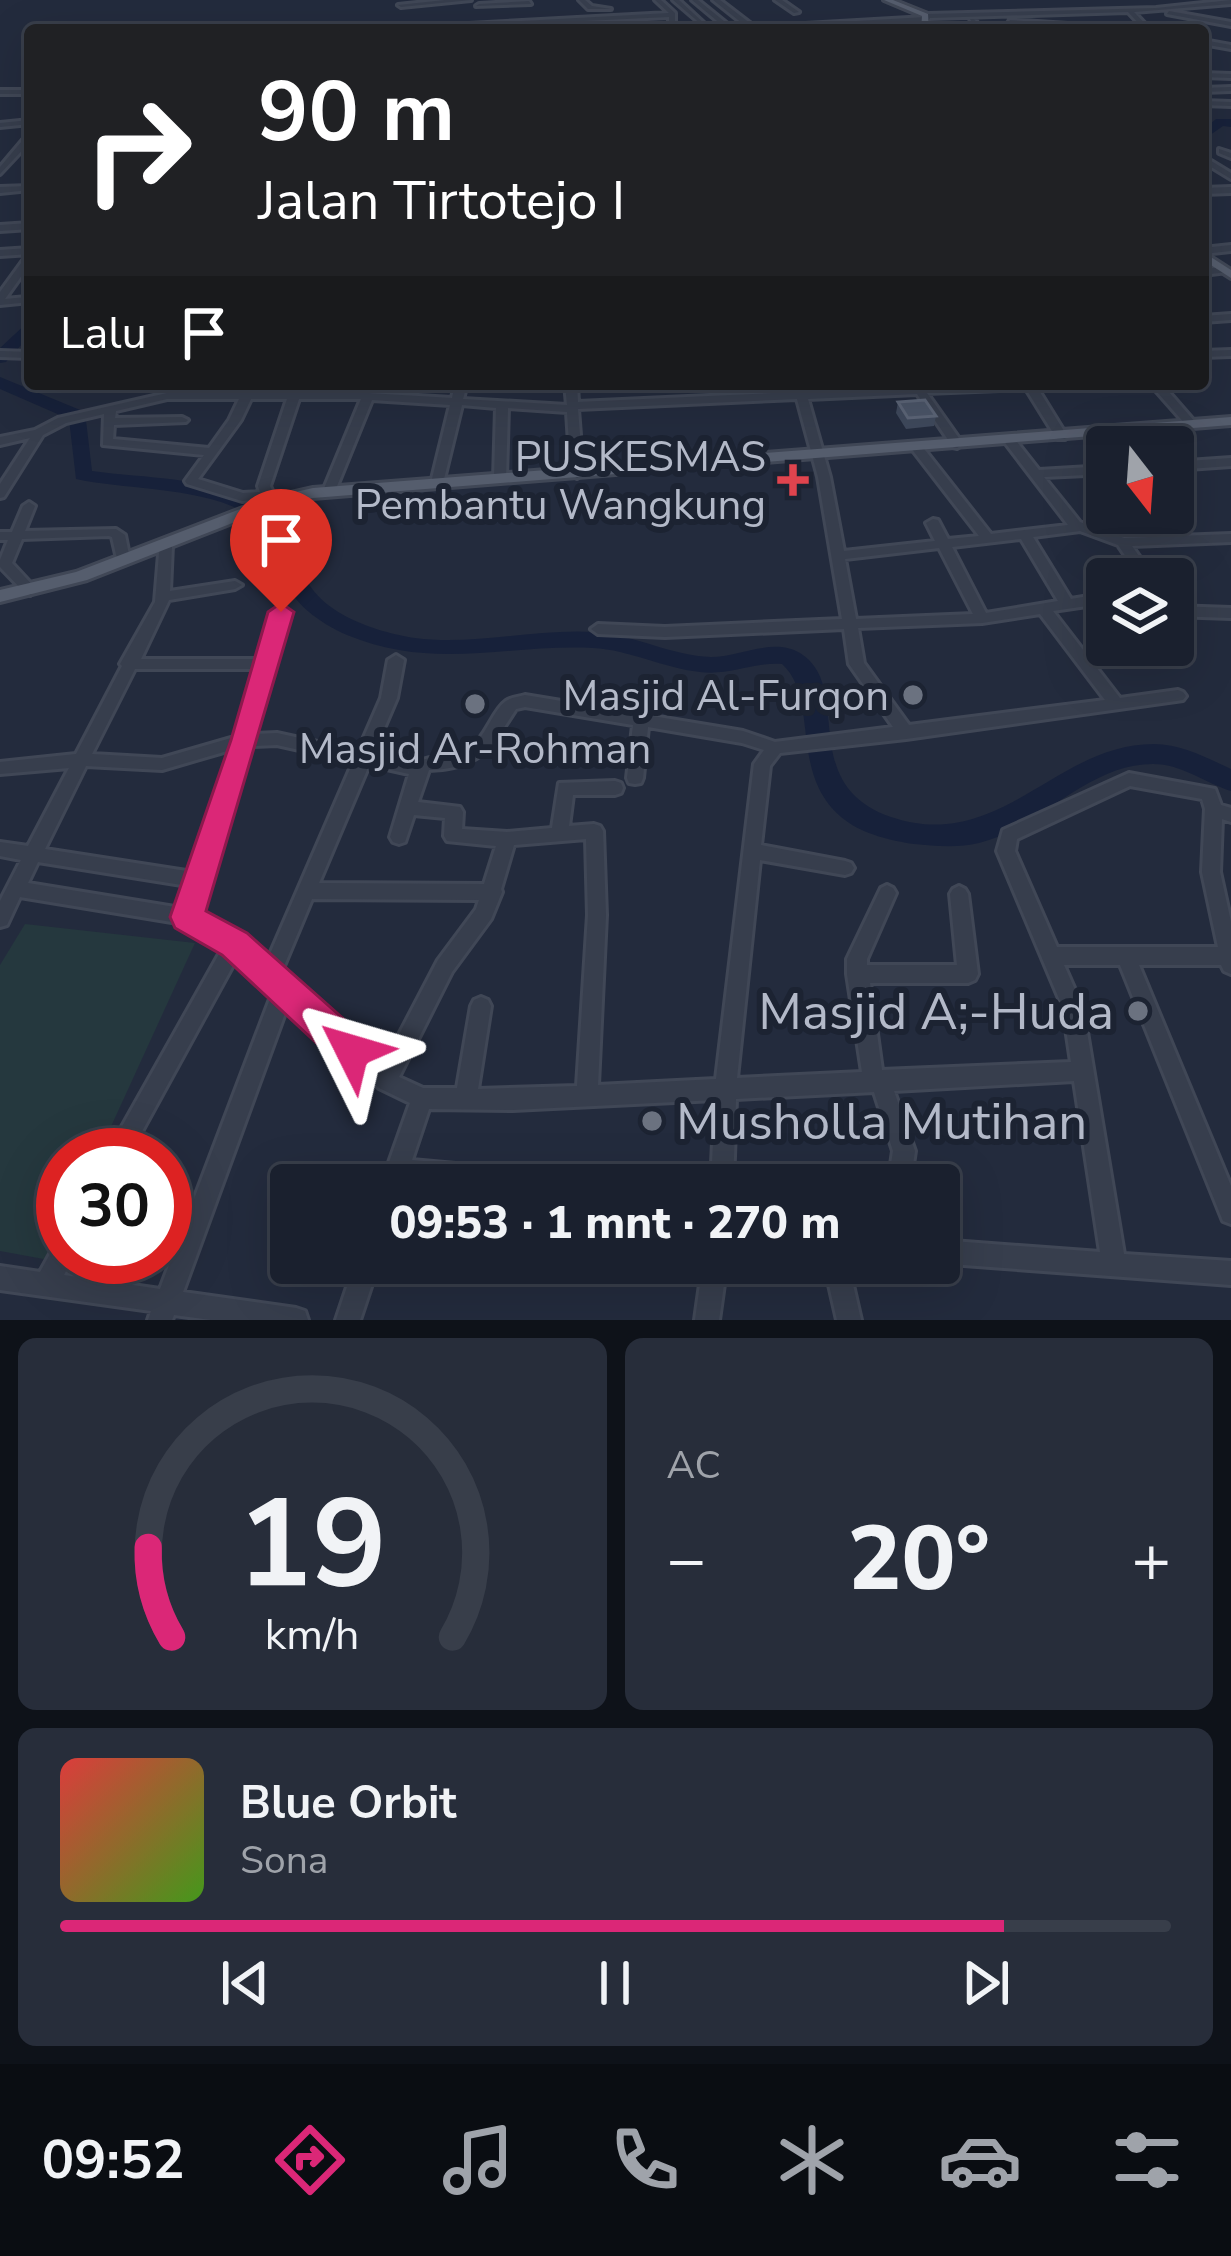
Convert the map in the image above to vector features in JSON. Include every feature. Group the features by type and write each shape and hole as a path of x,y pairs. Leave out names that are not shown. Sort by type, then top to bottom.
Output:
{"main road":[{"path":"887,0 928,18 926,24"},
{"path":"1170,426 1230,423"},
{"path":"0,596 124,560 267,500 329,491 1086,434"}],"street":[{"path":"391,0 427,16 431,24"},
{"path":"582,0 590,8 611,8 603,0"},
{"path":"658,0 672,22"},
{"path":"557,24 608,18 701,22 676,0"},
{"path":"695,0 725,24"},
{"path":"716,0 749,24"},
{"path":"778,0 806,24"},
{"path":"994,0 1010,22"},
{"path":"1095,0 1109,9"},
{"path":"1122,0 1231,24"},
{"path":"1148,8 1173,0"},
{"path":"451,1 459,15"},
{"path":"474,2 479,13 490,14 494,23"},
{"path":"401,5 528,2"},
{"path":"928,18 1010,22 1109,9 1228,2"},
{"path":"1198,5 1214,11"},
{"path":"706,9 725,8"},
{"path":"1148,8 1175,24"},
{"path":"1128,9 1142,24"},
{"path":"1097,14 1111,24"},
{"path":"608,18 610,24"},
{"path":"838,24 928,18 1010,22"},
{"path":"972,20 975,24"},
{"path":"482,24 509,24"},
{"path":"2,170 24,149"},
{"path":"1211,191 1231,190"},
{"path":"1211,191 1229,204"},
{"path":"0,300 24,263"},
{"path":"246,398 193,482 267,500 296,390"},
{"path":"437,483 459,390"},
{"path":"571,390 577,474"},
{"path":"106,414 152,397 368,395 572,408 738,391 800,390 819,456 848,623 865,681 906,733"},
{"path":"920,390 957,444"},
{"path":"1033,390 1061,436"},
{"path":"1161,390 1191,424"},
{"path":"329,491 368,395"},
{"path":"500,479 502,406"},
{"path":"106,414 106,436 111,443 211,452"},
{"path":"0,441 39,433 68,418 106,414 182,420"},
{"path":"0,494 39,433"},
{"path":"1009,440 1078,528"},
{"path":"917,448 988,540"},
{"path":"1194,465 1231,462"},
{"path":"1037,474 1086,471"},
{"path":"29,506 7,535 4,564 30,590"},
{"path":"933,523 982,618"},
{"path":"838,556 1078,528 1123,542 1231,538"},
{"path":"7,535 116,532 124,560"},
{"path":"1026,536 1066,603"},
{"path":"1123,542 1134,558"},
{"path":"0,919 38,853 164,596 165,545"},
{"path":"164,596 236,585"},
{"path":"598,628 665,632 982,618 1086,601"},
{"path":"1043,608 1115,702"},
{"path":"1194,611 1231,613"},
{"path":"187,917 281,612"},
{"path":"164,1311 306,891 389,698 396,660"},
{"path":"128,664 265,664"},
{"path":"399,838 419,770 425,764 453,765 472,758 516,702 742,737 775,748 1178,696"},
{"path":"635,778 641,722"},
{"path":"0,768 83,760 162,764 245,740 288,740 419,770"},
{"path":"723,1164 726,1086 761,764 775,748"},
{"path":"1053,956 1230,961 1211,872 1222,812 1212,797 1196,789 1129,779 1009,836 1006,851 1073,1008 1114,1264"},
{"path":"560,832 566,788 615,788"},
{"path":"407,808 454,812 453,836 507,839 594,831 587,1097"},
{"path":"386,1081 445,966 493,892 507,839"},
{"path":"0,849 198,880"},
{"path":"753,851 845,868"},
{"path":"18,889 187,917 235,944 386,1081 422,1098 587,1097 726,1086 1083,1071"},
{"path":"306,891 493,892"},
{"path":"887,893 860,948 857,974 876,1079 904,1151 902,1164"},
{"path":"857,974 968,974 959,894"},
{"path":"132,1128 235,944"},
{"path":"1126,956 1231,1213"},
{"path":"466,1100 481,1006"},
{"path":"400,1164 422,1098"},
{"path":"960,1253 1231,1273"},
{"path":"0,1278 36,1283"},
{"path":"46,1284 164,1311 296,1320"},
{"path":"348,1320 360,1284"},
{"path":"707,1320 712,1284"},
{"path":"841,1284 849,1320"}],"shaded area":[{"path":"25,924 195,943 110,1128 36,1128 36,1258 0,1251 0,965"}],"building":[{"path":"925,400 936,416 908,418 898,402"}],"waterway":[{"path":"1209,131 1220,122 1231,123"},
{"path":"0,358 24,332"},
{"path":"0,382 78,416 83,475 187,488 237,502 260,515 284,537 293,575 309,599 332,618 373,636 439,648 594,640 705,665 773,655 790,658 804,670 811,690 823,769 836,795 857,815 892,829 977,832 1079,777 1137,755 1175,757 1231,781"}],"place":[{"name":"PUSKESMAS Pembantu Wangkung","path":"793,480"},
{"name":"Masjid Al-Furqon","path":"913,695"},
{"name":"Masjid Ar-Rohman","path":"475,704"},
{"name":"Masjid A;-Huda","path":"1138,1011"},
{"name":"Musholla Mutihan","path":"652,1121"}],"route":[{"path":"281,612 187,917 235,944 269,980 352,1051"}]}
